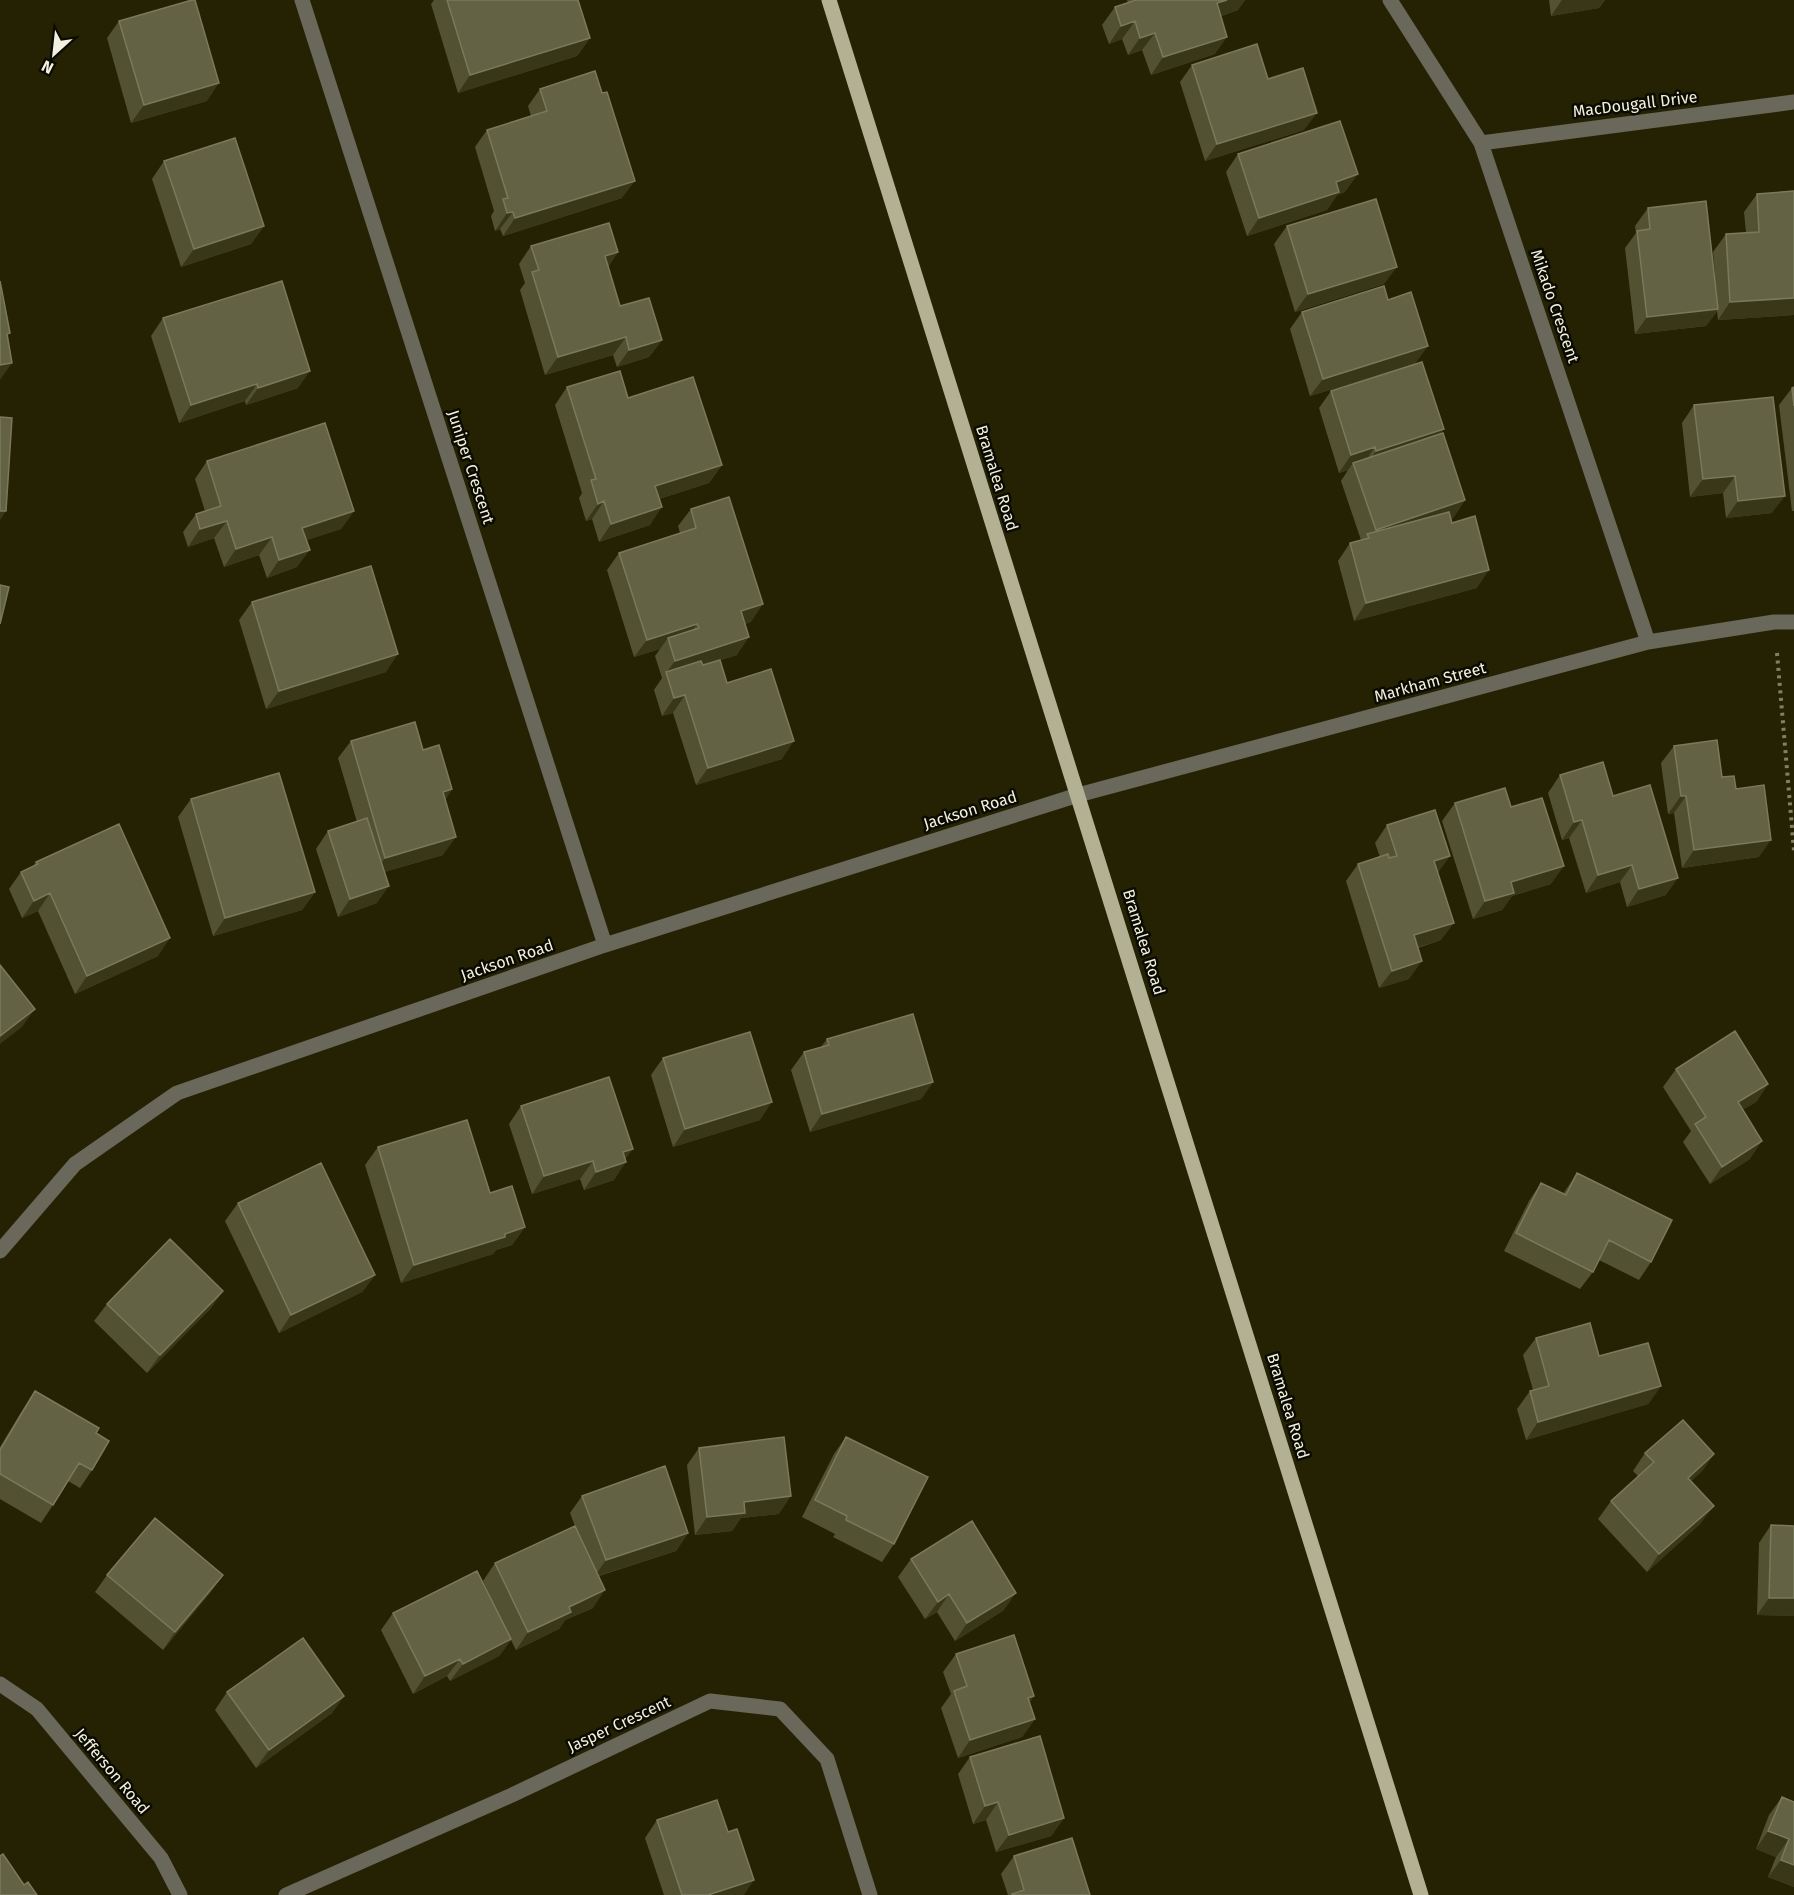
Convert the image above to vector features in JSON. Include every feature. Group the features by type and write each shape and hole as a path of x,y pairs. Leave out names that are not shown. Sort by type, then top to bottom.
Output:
{"main road":[{"name":"Bramalea Road","path":"829,0 1421,1895"}],"street":[{"name":"Juniper Crescent","path":"302,0 605,945"},
{"name":"Mikado Crescent","path":"1390,0 1481,143 1648,642"},
{"name":"MacDougall Drive","path":"1481,143 1794,102"},
{"name":"Markham Street","path":"1078,795 1648,642 1774,622 1794,622"},
{"name":"Jackson Road","path":"0,1251 75,1164 177,1093 605,945 1078,795"},
{"name":"Jefferson Road","path":"0,1684 37,1709 161,1858 180,1895"},
{"name":"Jasper Crescent","path":"286,1895 513,1795 710,1701 780,1709 827,1759 870,1895"}],"path":[{"path":"1774,622 1794,851"}],"building":[{"path":"195,0 219,83 144,105 119,21"},
{"path":"447,0 578,0 590,38 470,75"},
{"path":"1136,0 1227,0 1217,3 1227,37 1163,57 1155,33 1140,38 1135,21 1121,26 1115,7"},
{"path":"1257,44 1268,79 1303,68 1317,113 1217,144 1192,65"},
{"path":"595,71 602,93 607,92 635,181 515,218 513,212 507,213 503,199 508,198 487,130 547,111 540,89"},
{"path":"1340,121 1358,174 1336,182 1339,192 1259,218 1238,154"},
{"path":"235,138 264,226 194,249 164,161"},
{"path":"1794,191 1794,298 1730,302 1726,234 1759,232 1757,194"},
{"path":"1376,199 1397,267 1308,294 1287,226"},
{"path":"1706,201 1718,309 1647,317 1637,231 1650,229 1648,208"},
{"path":"609,223 618,252 605,256 620,306 649,298 662,340 629,350 626,337 558,357 532,272 539,270 531,246"},
{"path":"0,281 10,333 7,334 12,363 0,365"},
{"path":"282,281 310,371 258,388 257,384 191,405 163,318"},
{"path":"1384,286 1388,300 1411,292 1428,346 1323,379 1302,312"},
{"path":"1422,362 1444,429 1376,451 1375,447 1351,455 1331,391"},
{"path":"620,371 628,398 693,377 722,465 655,486 662,507 611,524 604,501 598,504 591,480 596,479 567,387"},
{"path":"1773,397 1785,496 1738,501 1735,476 1703,479 1694,405"},
{"path":"0,417 12,418 6,511 0,511"},
{"path":"325,423 354,511 302,528 310,550 279,560 272,537 236,549 227,521 200,529 196,514 221,506 207,461"},
{"path":"1443,433 1465,500 1376,530 1353,463"},
{"path":"729,497 763,604 741,611 749,637 675,661 668,638 699,628 697,624 647,640 619,553 696,528 691,509"},
{"path":"1449,512 1452,523 1475,516 1489,570 1366,603 1350,543 1369,538 1367,534"},
{"path":"371,566 398,654 279,691 252,602"},
{"path":"0,585 9,587 0,624"},
{"path":"720,660 727,683 771,669 794,741 708,768 685,695 674,698 666,672 701,661 703,665"},
{"path":"415,722 423,750 439,745 452,789 443,792 456,837 385,858 351,741"},
{"path":"1717,740 1722,777 1734,776 1736,789 1764,785 1771,840 1694,850 1686,796 1681,796 1674,746"},
{"path":"1603,762 1613,796 1650,785 1678,878 1639,889 1632,865 1598,875 1582,820 1574,822 1560,775"},
{"path":"279,773 315,892 225,918 191,799"},
{"path":"1505,788 1511,807 1542,798 1564,866 1511,882 1514,893 1485,901 1455,803"},
{"path":"1435,810 1450,856 1434,861 1454,923 1414,935 1422,961 1392,971 1358,864 1388,854 1389,858 1397,856 1387,825"},
{"path":"367,818 389,886 350,899 328,831"},
{"path":"119,824 170,938 87,976 50,893 34,901 21,872 38,864 36,862"},
{"path":"0,965 35,1009 0,1036"},
{"path":"913,1014 933,1082 822,1114 804,1052 829,1045 827,1039"},
{"path":"1735,1031 1768,1084 1738,1102 1762,1141 1722,1167 1695,1124 1706,1117 1676,1069"},
{"path":"750,1032 772,1102 685,1129 663,1058"},
{"path":"609,1077 633,1149 623,1152 626,1162 596,1172 593,1161 544,1176 521,1106"},
{"path":"467,1120 490,1193 512,1186 525,1227 505,1234 505,1237 414,1265 378,1147"},
{"path":"321,1163 375,1275 291,1315 238,1203"},
{"path":"1577,1173 1672,1220 1651,1262 1609,1240 1593,1272 1516,1233 1541,1183 1566,1195"},
{"path":"170,1239 223,1291 160,1355 107,1304"},
{"path":"1590,1323 1599,1356 1648,1343 1661,1386 1538,1422 1530,1391 1549,1386 1536,1338"},
{"path":"35,1391 99,1428 96,1433 109,1441 92,1470 79,1463 53,1505 0,1474 0,1450"},
{"path":"1683,1420 1714,1454 1688,1478 1714,1506 1659,1554 1611,1501 1654,1462 1645,1453"},
{"path":"784,1437 791,1496 744,1502 745,1513 707,1517 699,1448"},
{"path":"846,1437 928,1477 894,1544 846,1520 847,1516 815,1500"},
{"path":"665,1466 688,1533 606,1560 582,1496"},
{"path":"155,1518 223,1575 175,1632 107,1575"},
{"path":"972,1521 1016,1593 967,1623 949,1594 938,1602 911,1559"},
{"path":"1771,1525 1794,1526 1794,1598 1769,1598"},
{"path":"575,1526 605,1590 569,1607 571,1612 528,1632 495,1563"},
{"path":"477,1571 511,1639 463,1664 460,1659 425,1676 393,1613"},
{"path":"1014,1635 1034,1696 1028,1698 1035,1719 970,1740 954,1691 967,1686 956,1654"},
{"path":"303,1638 344,1696 269,1750 227,1692"},
{"path":"1040,1736 1064,1818 1009,1835 998,1802 985,1806 970,1757"},
{"path":"1782,1797 1794,1802 1794,1865 1781,1860 1789,1839 1768,1831"},
{"path":"717,1800 728,1832 737,1829 754,1880 708,1895 682,1895 657,1820"},
{"path":"1072,1838 1090,1895 1012,1894 1024,1890 1014,1856"},
{"path":"3,1854 24,1885 28,1882 37,1895 0,1895 0,1856"}]}
